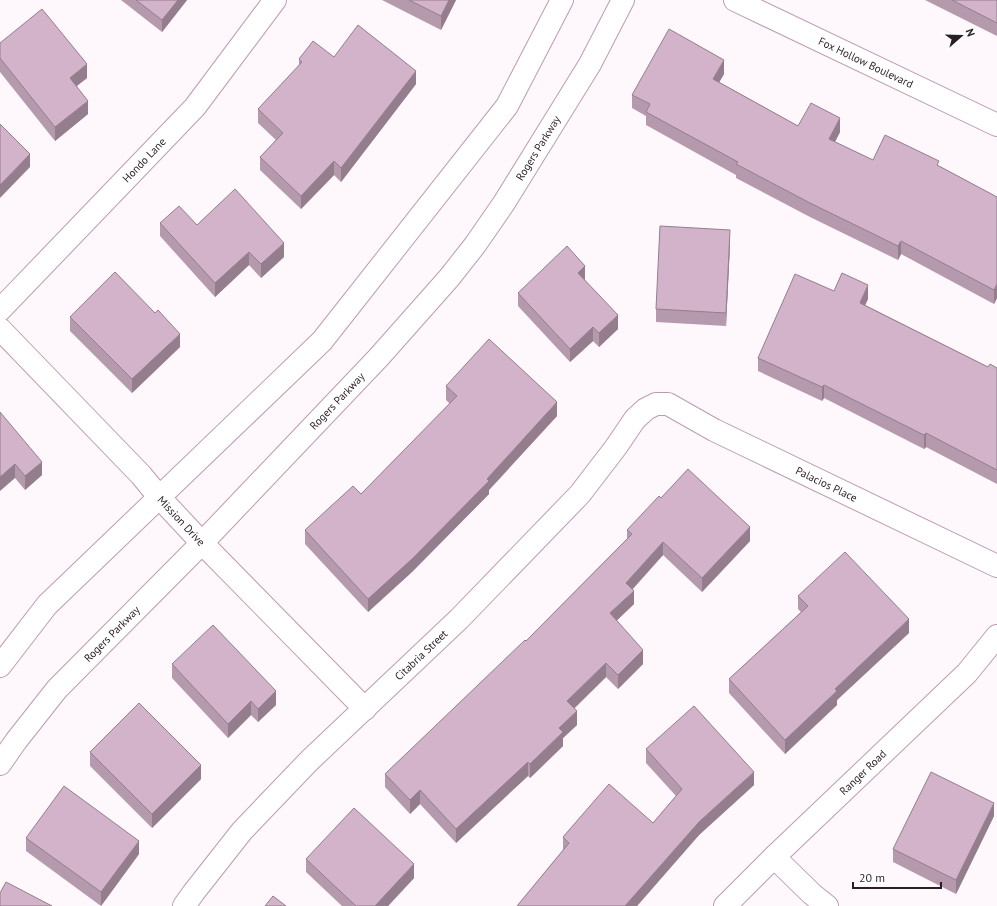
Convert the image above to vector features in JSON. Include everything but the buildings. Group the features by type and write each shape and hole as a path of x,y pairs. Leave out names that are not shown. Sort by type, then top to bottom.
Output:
{"street":[{"name":"Hondo Lane","path":"0,310 196,107 275,0"},
{"path":"0,666 47,605 322,341 507,106 562,0"},
{"name":"Rogers Parkway","path":"0,764 16,740 57,689 202,542 379,357 453,272 504,203 590,64 623,0"},
{"name":"Fox Hollow Boulevard","path":"735,0 997,126"},
{"name":"Mission Drive","path":"0,330 141,475 160,498 202,542 365,709"},
{"name":"Palacios Place","path":"656,404 668,404 714,430 997,566"},
{"name":"Citabria Street","path":"184,906 242,831 310,760 460,619 574,500 616,447 635,419 646,409 656,404"},
{"name":"Ranger Road","path":"725,906 774,857 968,673 997,636"},
{"path":"774,857 812,894 827,906"}]}
